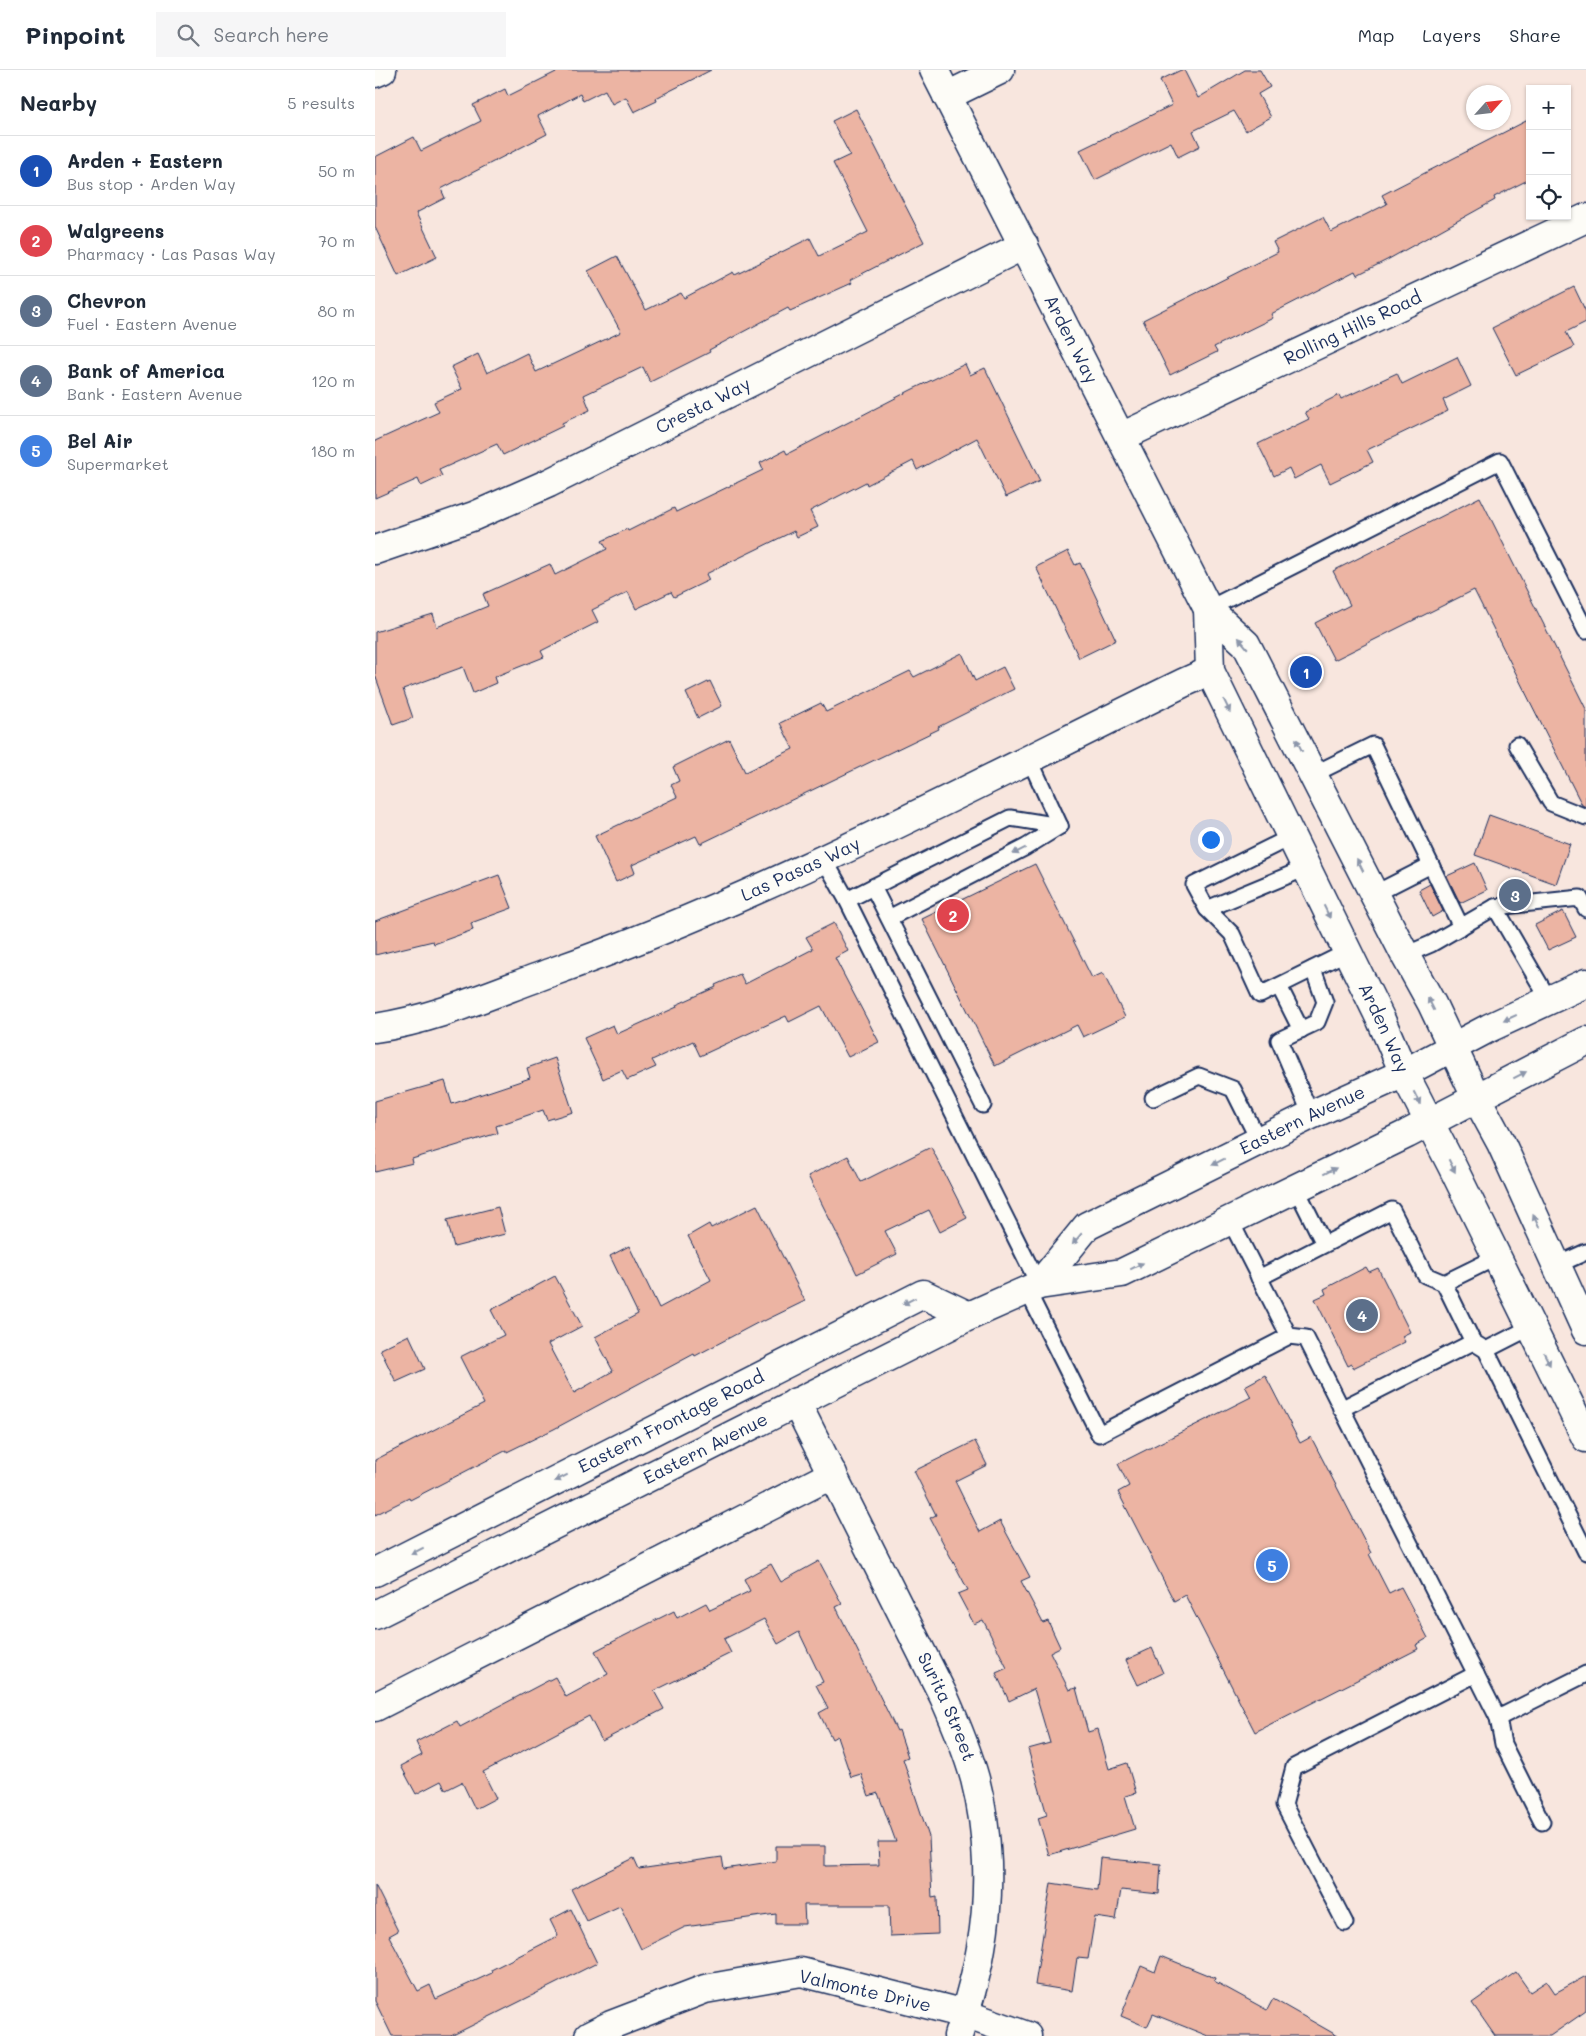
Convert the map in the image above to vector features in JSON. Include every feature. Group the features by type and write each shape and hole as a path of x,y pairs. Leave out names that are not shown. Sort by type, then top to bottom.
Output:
{"street":[{"path":"375,73 382,70"},
{"name":"Arden Way","path":"934,70 1208,609 1246,644 1314,774 1405,955 1432,1004 1476,1097 1501,1143 1586,1330"},
{"path":"947,96 1000,70"},
{"name":"Rolling Hills Road","path":"1121,437 1586,218"},
{"name":"Cresta Way","path":"375,550 473,516 549,483 1024,245"},
{"name":"Arden Way","path":"1208,609 1210,671 1404,1073 1586,1438"},
{"name":"Las Pasas Way","path":"375,1028 397,1025 456,1008 611,951 693,918 824,859 1210,671"},
{"name":"Eastern Avenue","path":"1033,1288 1087,1226 1311,1115 1404,1073 1489,1028 1586,983"},
{"name":"Eastern Avenue","path":"375,1615 969,1316 1033,1288 1122,1273 1429,1123 1586,1040"},
{"name":"Eastern Frontage Road","path":"375,1572 923,1294 969,1316"},
{"name":"Surita Street","path":"797,1402 944,1697 962,1738 975,1779 983,1821 987,1864 986,1907 981,1949 961,2025"},
{"path":"375,1707 833,1474"},
{"name":"Valmonte Drive","path":"589,2036 611,2025 705,1989 801,1972 961,2025 1027,2036"}],"lane":[{"path":"1208,609 1500,461 1586,631"},
{"path":"1517,744 1551,803 1586,816"},
{"path":"1314,774 1373,745 1461,927"},
{"path":"1029,758 1060,826"},
{"path":"847,900 1009,818 1060,826"},
{"path":"889,918 1026,847 1060,826"},
{"path":"1291,837 1194,885 1207,909 1232,934 1261,996 1347,952"},
{"path":"824,859 847,900 1033,1288 1099,1434 1289,1336 1306,1338 1499,1718 1503,1744 1542,1822"},
{"path":"1374,894 1431,864"},
{"path":"1207,909 1306,868"},
{"path":"873,887 983,1105"},
{"path":"1405,955 1425,947 1495,907 1580,898 1586,909"},
{"path":"1495,907 1549,1000"},
{"path":"1311,1115 1279,1040 1317,1022 1325,1002 1313,969"},
{"path":"1279,986 1301,1030"},
{"path":"1153,1098 1199,1076 1233,1089 1259,1141"},
{"path":"1296,1188 1324,1244"},
{"path":"1259,1278 1392,1210 1425,1275 1444,1284 1479,1346 1586,1552"},
{"path":"1230,1220 1289,1336"},
{"path":"1557,1265 1586,1252"},
{"path":"1444,1284 1497,1257"},
{"path":"1341,1409 1479,1346 1531,1327"},
{"path":"1345,1923 1284,1805 1294,1767 1476,1674"},
{"path":"1499,1718 1586,1674"}],"building":[{"path":"560,70 711,70 656,98 657,101 634,112 626,97 612,104 605,90 583,101 580,94 538,116 547,134 441,189 445,198 416,213 437,257 398,276 375,227 375,157 414,137 421,151 481,121 473,105 505,89 508,96"},
{"path":"1184,70 1198,98 1245,70 1260,70 1270,87 1258,94 1271,117 1246,131 1234,111 1193,131 1200,146 1178,157 1171,142 1095,180 1080,150 1172,105 1160,80"},
{"path":"856,109 924,242 850,280 852,283 790,311 788,308 709,350 710,352 650,382 643,367 584,395 590,410 562,423 563,426 503,455 497,444 439,470 442,476 421,486 418,479 375,498 375,441 439,412 434,402 462,389 451,367 478,354 487,373 527,353 536,372 621,332 588,271 617,256 646,310 681,293 684,298 733,272 735,275 810,238 819,256 868,232 833,163 850,155 832,121"},
{"path":"1526,121 1526,181 1494,197 1495,200 1387,260 1357,275 1355,271 1271,314 1273,318 1214,347 1217,352 1170,375 1143,320 1278,252 1273,242 1323,217 1331,232 1387,204 1382,195"},
{"path":"1574,287 1586,312 1586,322 1566,332 1574,347 1516,375 1492,328"},
{"path":"1457,357 1471,386 1443,400 1448,411 1367,450 1373,462 1330,483 1321,465 1294,479 1289,468 1274,476 1258,444 1309,419 1305,412 1339,395 1341,399 1397,373 1402,384"},
{"path":"965,364 970,375 985,368 1040,481 1006,497 977,438 917,470 913,461 867,485 866,482 810,511 818,527 797,537 794,531 706,574 709,580 674,597 671,592 636,609 628,592 592,610 598,622 541,651 544,657 494,677 496,683 473,693 463,667 403,689 413,718 393,725 375,675 375,632 433,614 437,627 488,606 483,594 550,564 555,575 607,549 602,541 627,529 628,531 674,508 676,512 763,470 760,463 785,450 787,454"},
{"path":"1480,497 1586,709 1586,807 1582,805 1474,590 1334,660 1315,623 1350,605 1333,571"},
{"path":"1068,551 1075,565 1080,563 1116,640 1079,658 1036,567"},
{"path":"962,653 975,681 1003,667 1014,689 938,727 939,729 700,844 696,836 632,865 635,873 616,882 595,836 677,797 671,785 679,781 673,767 729,739 745,772 793,749 780,723 821,703 826,712 910,671 914,677"},
{"path":"710,681 722,706 698,718 686,693"},
{"path":"1489,815 1570,844 1556,884 1475,855"},
{"path":"1475,863 1487,890 1460,903 1447,876"},
{"path":"1035,864 1092,978 1103,973 1125,1017 1083,1037 1077,1025 995,1066 922,919"},
{"path":"499,875 512,908 471,923 473,930 434,944 433,941 375,955 375,921"},
{"path":"1430,884 1443,911 1432,917 1419,890"},
{"path":"1563,911 1576,937 1548,950 1535,925"},
{"path":"834,923 848,951 835,958 879,1042 848,1057 821,1006 789,1022 786,1016 700,1056 693,1041 652,1060 656,1067 627,1080 622,1070 603,1079 584,1038 613,1025 617,1034 677,1007 676,1005 740,974 745,984 813,949 806,937"},
{"path":"555,1058 573,1112 547,1120 543,1110 496,1126 498,1133 412,1159 413,1163 375,1172 375,1101 445,1081 452,1104 530,1078 527,1068"},
{"path":"931,1147 967,1218 940,1232 929,1210 885,1231 897,1254 857,1274 808,1176 848,1156 861,1182"},
{"path":"757,1205 805,1301 763,1320 695,1356 694,1354 554,1429 507,1452 507,1450 410,1500 409,1498 375,1515 375,1460 484,1404 460,1357 504,1335 491,1310 555,1276 582,1326 548,1344 574,1393 613,1371 595,1337 638,1314 610,1256 629,1246 659,1308 711,1280 688,1236 709,1224 711,1228"},
{"path":"498,1207 505,1234 454,1247 447,1220"},
{"path":"1366,1267 1369,1272 1378,1268 1410,1332 1402,1336 1405,1342 1353,1368 1352,1364 1348,1366 1315,1299 1326,1294 1324,1289"},
{"path":"409,1335 425,1369 396,1382 380,1349"},
{"path":"1265,1375 1300,1443 1311,1437 1371,1553 1369,1554 1389,1593 1401,1587 1428,1638 1416,1645 1418,1649 1255,1732 1185,1595 1174,1601 1118,1492 1129,1486 1118,1464 1251,1397 1245,1386"},
{"path":"975,1441 987,1465 955,1481 980,1532 1000,1521 1030,1577 1021,1581 1043,1623 1048,1621 1060,1647 1050,1652 1069,1690 1076,1688 1088,1732 1098,1729 1109,1769 1127,1763 1136,1793 1125,1796 1135,1829 1049,1855 1038,1818 1047,1815 1028,1749 1050,1743 1034,1689 1009,1701 996,1673 1007,1668 983,1620 974,1624 958,1594 968,1590 930,1518 936,1515 914,1471"},
{"path":"819,1561 842,1604 836,1607 897,1731 899,1730 908,1757 903,1759 929,1837 932,1898 937,1897 938,1934 890,1936 889,1905 804,1905 805,1924 776,1924 776,1914 685,1927 641,1949 620,1906 587,1921 571,1889 634,1858 639,1869 722,1857 724,1869 776,1861 776,1846 825,1846 825,1866 879,1865 878,1842 896,1842 878,1793 869,1796 861,1774 851,1777 837,1736 832,1739 819,1713 828,1708 816,1685 823,1682 799,1632 778,1644 764,1619 724,1639 731,1653 654,1691 664,1709 602,1741 589,1716 483,1772 496,1798 475,1809 462,1782 446,1790 441,1781 416,1794 401,1766 422,1755 416,1742 457,1721 460,1727 555,1677 566,1697 608,1674 595,1651 674,1611 677,1618 706,1603 710,1610 750,1591 744,1579 771,1564 781,1582"},
{"path":"1152,1648 1163,1673 1138,1685 1126,1660"},
{"path":"1100,1858 1161,1864 1159,1894 1121,1890 1116,1920 1095,1917 1088,1959 1077,1958 1072,1991 1035,1985 1051,1883 1097,1890"},
{"path":"375,1885 398,1931 389,1936 418,1991 430,1985 436,1999 492,1973 491,1970 558,1936 550,1920 571,1909 597,1963 451,2036 392,2036 375,2001"},
{"path":"1161,1956 1215,1978 1214,1981 1267,2010 1273,1999 1338,2036 1208,2036 1153,2014 1147,2027 1121,2016 1141,1966 1155,1972"},
{"path":"1516,1972 1530,1992 1547,1981 1555,1993 1586,1976 1586,2011 1550,2036 1495,2036 1472,2003"}],"place":[{"name":"Arden + Eastern","path":"1306,672"},
{"name":"Chevron","path":"1515,895"},
{"name":"Walgreens","path":"953,915"},
{"name":"Bank of America","path":"1362,1315"},
{"name":"Bel Air","path":"1272,1565"}]}
